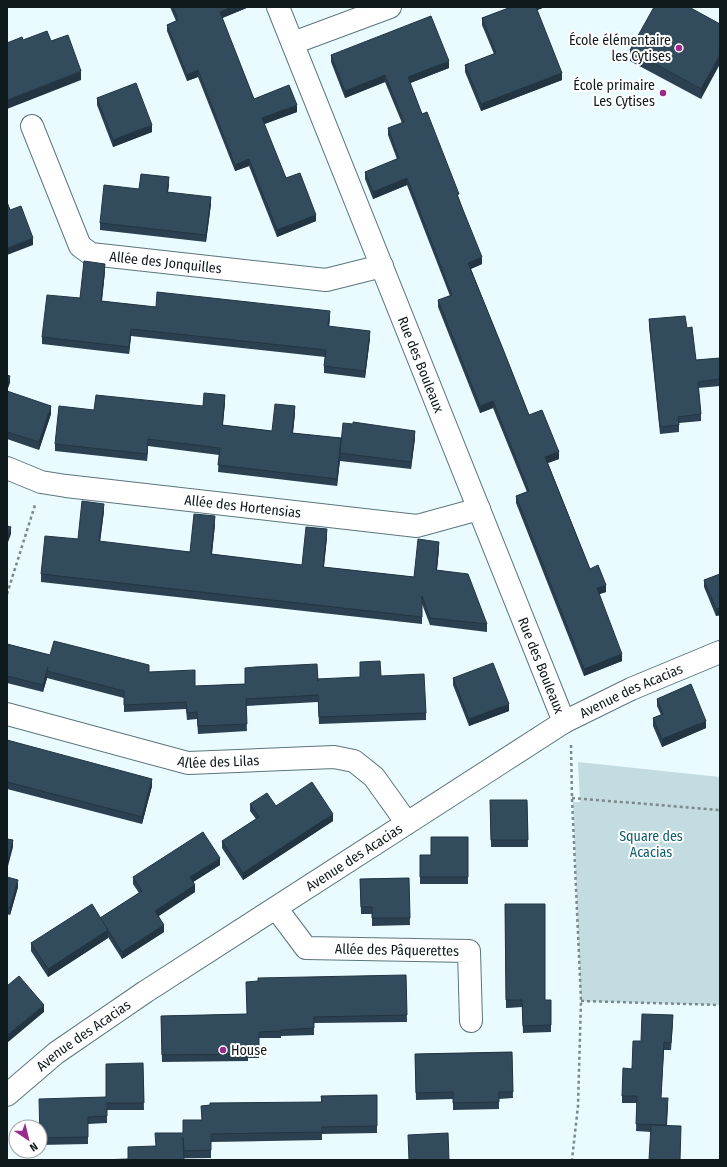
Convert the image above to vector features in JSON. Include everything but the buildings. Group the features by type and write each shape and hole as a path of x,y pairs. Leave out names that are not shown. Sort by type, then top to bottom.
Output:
{"street":[{"name":"Rue des Bouleaux","path":"278,7 564,722"},
{"path":"293,44 390,7"},
{"name":"Allée des Jonquilles","path":"32,126 80,246 91,254 326,280 382,266"},
{"name":"Allée des Hortensias","path":"7,468 42,482 66,486 417,526 479,509"},
{"name":"Avenue des Acacias","path":"7,1095 56,1053 152,988 564,722 631,689 720,652"},
{"name":"Allée des Lilas","path":"7,714 188,763 334,757 354,761 374,777 407,824"},
{"name":"Allée des Pâquerettes","path":"276,908 306,948 469,951 471,1021"}],"path":[{"path":"7,594 42,482"},
{"path":"564,722 571,742 581,1001 578,1106 572,1160"},
{"path":"572,798 720,810"},
{"path":"581,1001 720,1005"}],"green space":[{"name":"Square des Acacias","path":"578,762 720,777 720,1005 581,1001 573,802 580,802"}],"place":[{"name":"École élémentaire les Cytises","path":"679,48"},
{"name":"École primaire Les Cytises","path":"663,93"},
{"name":"House","path":"223,1050"}]}
